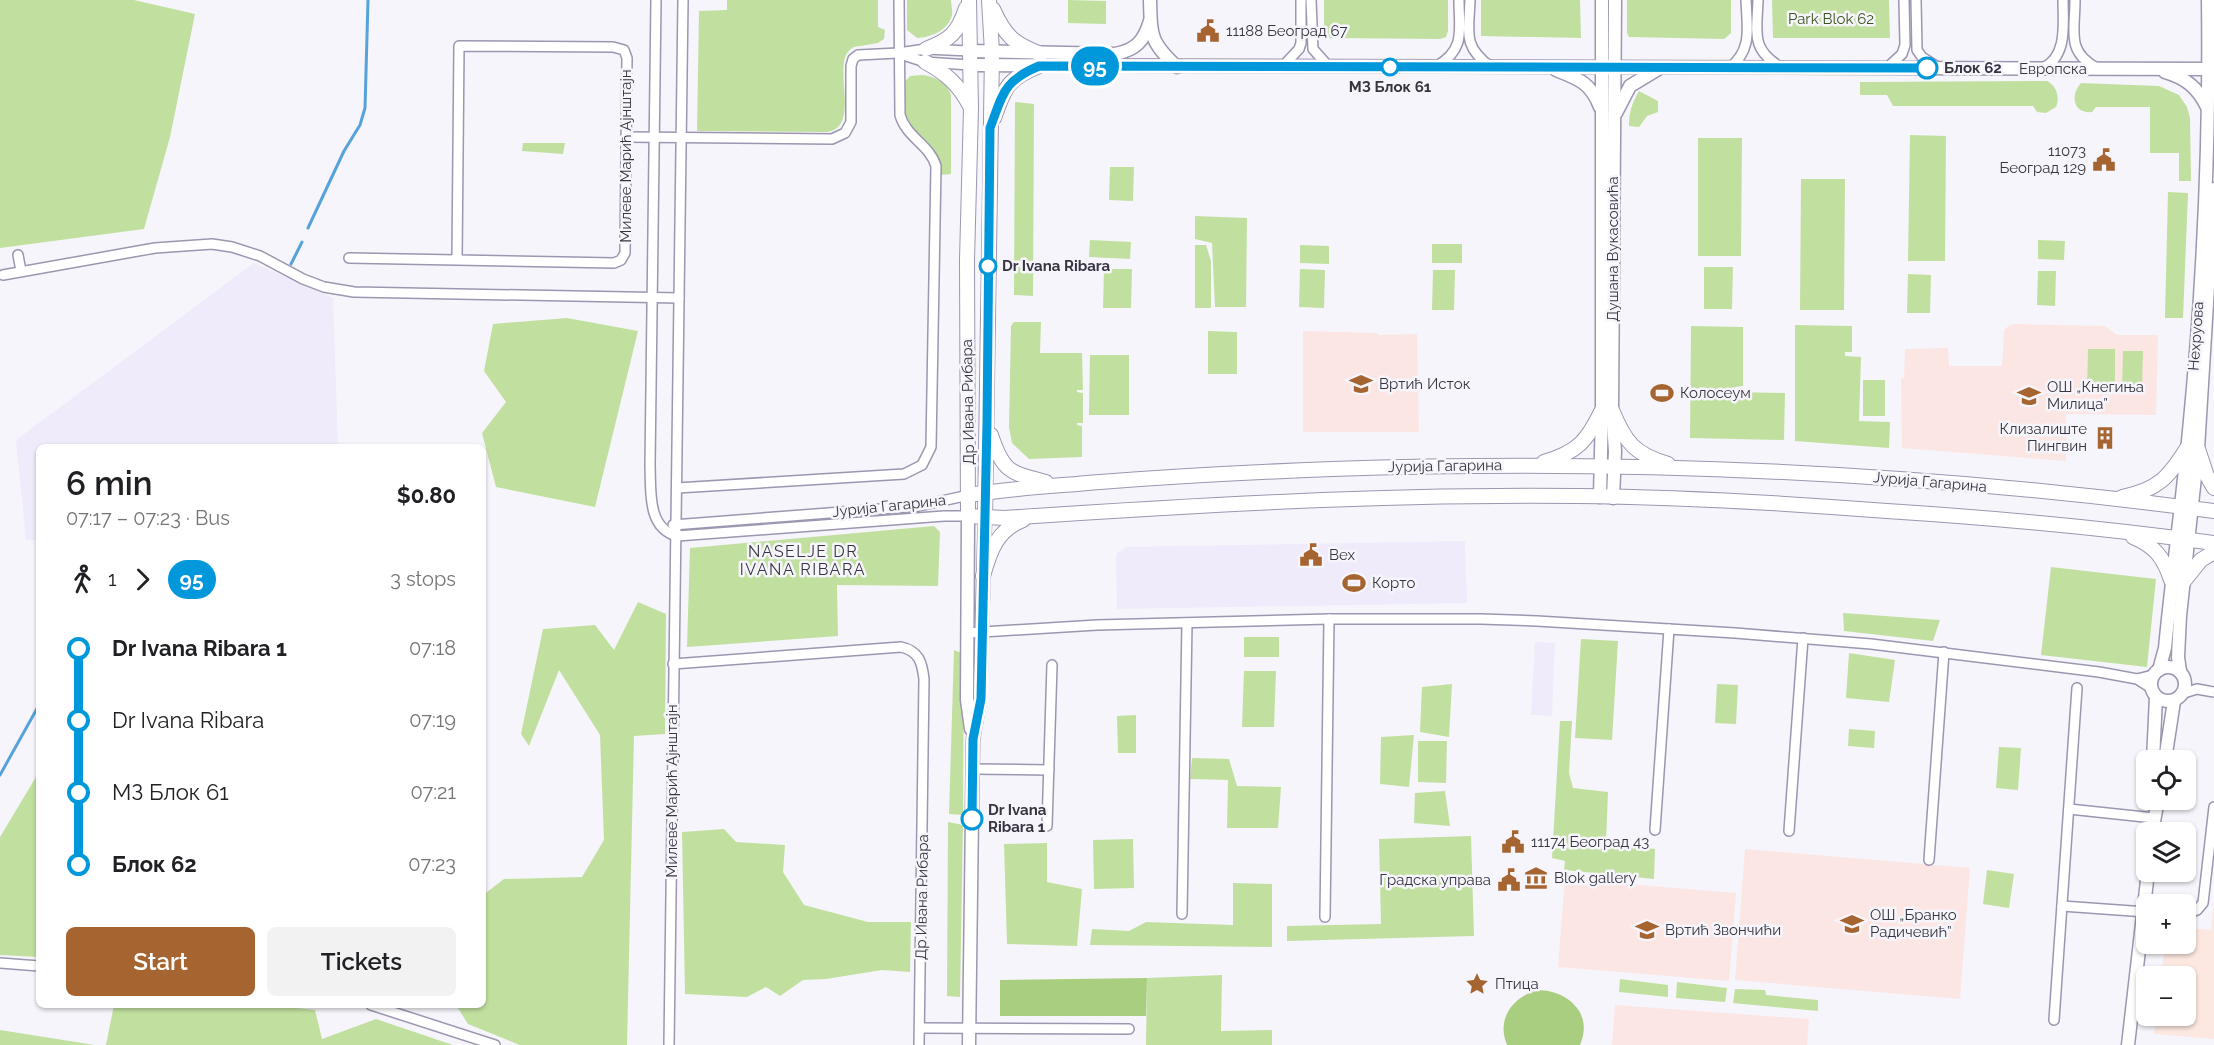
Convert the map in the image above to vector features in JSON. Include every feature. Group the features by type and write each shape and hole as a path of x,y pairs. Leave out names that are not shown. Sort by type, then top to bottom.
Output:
{"main road":[{"path":"968,0 962,19 952,36 926,56 962,91 971,108"},
{"name":"Др Ивана Рибара","path":"968,0 971,108 967,260 968,516"},
{"path":"990,0 998,20 1009,37 1040,60 1012,80 1002,96 990,128"},
{"name":"Др Ивана Рибара","path":"984,517 992,59 990,0"},
{"path":"1528,465 1556,458 1575,450 1591,433 1607,410 1632,446 1652,458 1685,468"},
{"path":"987,423 998,457 1008,469 1021,476 1060,485"},
{"path":"2112,499 2145,490 2160,483 2193,448 2214,488"},
{"name":"Јурија Гагарина","path":"969,495 1060,485 1246,472 1528,465 1608,466 1916,480 2214,511"},
{"name":"Јурија Гагарина","path":"968,516 1036,516 1279,502 1539,496 1607,497 1856,508 2111,530 2214,543"},
{"path":"983,576 991,551 1004,531 1036,516"},
{"path":"2111,530 2139,540 2153,548 2178,581 2201,560 2214,552"}],"street":[{"name":"Милеве Марић Ајнштајн","path":"656,0 650,481 655,517 663,531"},
{"name":"Милеве Марић Ајнштајн","path":"669,1045 682,0"},
{"path":"677,488 904,474 917,468 929,453 936,166 934,158 909,133 901,121 898,102 899,0"},
{"path":"1150,0 1150,21 1155,45 1177,66"},
{"path":"1283,66 1299,49 1301,43 1301,0"},
{"path":"1311,0 1312,49 1329,67"},
{"path":"1435,67 1451,57 1459,43 1459,0"},
{"path":"1470,0 1469,35 1472,48 1481,60 1492,67"},
{"name":"Душана Вукасовића","path":"1602,0 1613,120 1607,410"},
{"name":"Душана Вукасовића","path":"1607,497 1602,112 1615,0"},
{"path":"1729,68 1742,57 1746,48 1746,0"},
{"path":"1758,0 1758,46 1766,57 1782,68"},
{"path":"1888,68 1902,54 1905,45 1904,0"},
{"path":"1916,0 1917,50 1922,57 1939,68"},
{"path":"2041,69 2055,60 2059,53 2063,0"},
{"path":"2075,0 2076,48 2086,62 2099,69"},
{"name":"Нехруова","path":"2193,448 2207,107 2211,69 2208,0"},
{"name":"Европска","path":"1040,60 1125,52 1138,45 1150,21"},
{"name":"Милеве Марић Ајнштајн","path":"348,258 614,263 621,260 625,253 627,58 624,50 613,47 459,46 457,260"},
{"path":"626,137 825,140 839,137 849,129 851,66 853,59 858,55 898,53 992,59"},
{"name":"Европска","path":"992,59 1177,66 2211,69"},
{"path":"1549,67 1587,85 1595,94 1602,112"},
{"path":"1613,120 1630,86 1660,68"},
{"path":"2156,69 2174,74 2194,85 2207,107"},
{"name":"Нехруова","path":"2156,672 2165,648 2178,581 2187,507 2214,189"},
{"path":"3,274 154,248 212,244 232,247 260,256 303,279 338,291 378,294 679,298"},
{"path":"18,255 21,271"},
{"name":"Јурија Гагарина","path":"677,524 919,506 969,495"},
{"name":"Јурија Гагарина","path":"677,536 968,516"},
{"name":"Др Ивана Рибара","path":"968,516 967,700 973,739 969,1045"},
{"name":"Др Ивана Рибара","path":"973,739 981,699 984,517"},
{"path":"663,531 677,524"},
{"path":"663,531 677,536"},
{"name":"Нехруова","path":"2178,581 2178,657 2183,681"},
{"path":"967,633 1097,625 1329,619 1481,619 1803,639 1944,652 2137,679 2169,667 2183,681 2197,689 2214,692"},
{"path":"1325,917 1329,619"},
{"path":"1182,914 1187,623"},
{"path":"1655,830 1669,629"},
{"path":"1789,831 1803,639"},
{"name":"Др Ивана Рибара","path":"673,664 901,647 913,651 919,657 924,678 919,1045"},
{"path":"1929,860 1944,652"},
{"path":"1047,826 1052,665"},
{"path":"2153,750 2156,672"},
{"path":"2137,679 2164,702 2174,701"},
{"path":"2167,750 2174,701 2183,681"},
{"path":"2054,1020 2077,688"},
{"path":"973,769 1049,770"},
{"path":"2069,809 2136,807"},
{"path":"2196,910 2203,903 2214,807"},
{"path":"2062,906 2136,911"},
{"path":"2128,1045 2140,954"},
{"path":"0,963 36,966"},
{"path":"381,1008 495,1045"},
{"path":"920,1028 1129,1029"}],"shaded area":[{"path":"254,263 333,298 338,444 36,444 36,540 26,540 16,440"},
{"name":"ОШ „Кнегиња Милица”","path":"2015,324 2105,326 2117,335 2158,335 2156,415 2066,414 2066,461 1902,448 1901,378 1904,378 1905,349 1948,348 1949,366 2002,366 2004,331 2008,326"},
{"name":"Вртић Исток","path":"1303,331 1377,333 1379,335 1417,334 1419,432 1303,432"},
{"path":"1465,541 1467,603 1117,609 1116,558 1117,553 1126,547"},
{"path":"1535,642 1555,643 1552,716 1531,715"},
{"name":"ОШ „Бранко Радичевић”","path":"1745,849 1970,868 1960,999 1735,980"},
{"name":"Вртић Звончићи","path":"1565,879 1736,893 1729,981 1558,967"},
{"path":"2214,901 2214,1039 2154,1034 2155,1026 2196,1026 2196,966 2162,966 2164,954 2196,954 2196,929 2211,930"},
{"path":"1615,1005 1809,1019 1807,1045 1612,1045"}],"green space":[{"path":"0,0 134,0 195,14 170,137 144,229 0,248"},
{"path":"727,0 878,0 878,27 885,30 884,39 878,43 854,47 846,54 843,67 844,113 836,129 826,132 697,131 699,11 727,10"},
{"path":"907,0 951,0 950,21 938,32 917,38 907,30"},
{"path":"1068,0 1106,1 1106,24 1068,23"},
{"path":"1324,0 1448,0 1448,31 1446,37 1440,39 1330,38 1324,32"},
{"path":"1481,0 1580,0 1581,38 1481,36"},
{"path":"1627,0 1731,0 1731,33 1724,39 1629,37"},
{"name":"Park Blok 62","path":"1772,0 1889,0 1890,38 1773,38"},
{"path":"921,75 939,80 951,95 951,174 941,175 937,159 906,116 903,84 910,76"},
{"path":"2047,81 2057,92 2058,100 2056,107 2046,113 2037,112 2033,106 1893,106 1887,95 1860,95 1860,82"},
{"path":"2081,83 2159,86 2179,95 2187,107 2190,118 2191,181 2179,181 2179,153 2150,153 2150,107 2096,107 2092,112 2086,112 2077,107 2075,103 2075,93"},
{"path":"1639,91 1658,101 1658,112 1647,116 1639,127 1629,126 1631,108"},
{"path":"1015,102 1034,104 1033,296 1014,295"},
{"path":"1910,135 1946,136 1945,261 1908,261"},
{"path":"1698,138 1742,138 1741,256 1698,256"},
{"path":"523,143 565,143 563,154 522,151"},
{"path":"1110,167 1134,167 1133,201 1109,200"},
{"path":"1801,179 1845,179 1844,310 1800,310"},
{"path":"2168,192 2188,193 2183,318 2165,318"},
{"path":"1195,216 1247,218 1246,307 1215,307 1212,243 1195,239"},
{"path":"1090,240 1131,242 1130,259 1089,257"},
{"path":"2038,240 2065,241 2064,260 2038,259"},
{"path":"1432,244 1462,244 1462,263 1432,263"},
{"path":"1195,245 1206,245 1211,261 1211,308 1195,308"},
{"path":"1300,245 1329,246 1329,264 1300,263"},
{"path":"1704,267 1733,267 1732,309 1704,309"},
{"path":"1104,269 1132,269 1131,308 1103,308"},
{"path":"1300,269 1325,270 1324,308 1299,307"},
{"path":"1433,270 1455,270 1454,310 1432,310"},
{"path":"2038,271 2056,271 2055,306 2037,305"},
{"path":"1908,274 1931,275 1930,313 1907,313"},
{"path":"567,318 638,331 595,507 496,487 482,433 506,402 484,371 493,324"},
{"path":"1014,322 1041,322 1040,353 1082,353 1083,390 1077,390 1077,392 1083,393 1083,423 1077,423 1077,425 1082,426 1082,457 1029,459 1012,443 1009,427 1011,326"},
{"path":"1795,325 1852,326 1852,352 1845,352 1845,356 1861,357 1859,421 1890,422 1889,448 1795,441"},
{"path":"1691,326 1743,327 1743,386 1735,387 1734,392 1785,393 1784,440 1690,438"},
{"path":"1208,331 1237,332 1237,374 1208,374"},
{"path":"2088,349 2115,349 2115,391 2087,390"},
{"path":"2123,351 2143,351 2142,389 2122,389"},
{"path":"1090,355 1129,355 1129,415 1089,415"},
{"path":"1863,380 1885,380 1885,416 1863,416"},
{"path":"934,526 940,532 938,586 837,585 838,636 687,647 690,548"},
{"path":"2051,567 2156,579 2147,667 2041,655"},
{"path":"638,602 666,614 665,734 634,736 627,1045 520,1045 468,1024 458,1008 486,1008 486,893 504,879 582,877 604,840 600,735 559,670 529,746 521,734 543,629 595,625 614,650"},
{"path":"1843,613 1940,620 1933,641 1844,631"},
{"path":"1244,637 1279,637 1279,657 1244,657"},
{"path":"1581,639 1618,641 1612,740 1575,738"},
{"path":"954,650 964,654 963,815 949,814"},
{"path":"1849,653 1895,660 1889,702 1846,698"},
{"path":"1244,671 1276,671 1274,727 1242,727"},
{"path":"1452,684 1449,737 1420,732 1422,687"},
{"path":"1717,684 1738,685 1736,724 1715,723"},
{"path":"1136,715 1136,753 1118,753 1117,716"},
{"path":"1560,721 1572,721 1569,773 1573,788 1608,792 1606,842 1655,849 1654,879 1564,870 1565,861 1552,858"},
{"path":"1849,729 1875,731 1874,748 1848,746"},
{"path":"1414,735 1409,787 1380,784 1381,737"},
{"path":"1418,741 1447,741 1446,783 1418,782"},
{"path":"1999,747 2021,748 2018,790 1996,788"},
{"path":"1192,758 1229,759 1237,786 1281,787 1278,828 1227,828 1228,780 1190,779"},
{"path":"36,777 36,957 0,955 0,837"},
{"path":"1445,791 1450,826 1414,823 1415,793"},
{"path":"948,822 963,825 960,997 947,996"},
{"path":"724,829 736,842 785,845 783,872 804,905 868,922 911,922 910,972 882,970 826,979 803,980 780,996 766,987 747,997 685,994 682,832"},
{"path":"1471,836 1474,936 1287,941 1287,926 1381,924 1379,839"},
{"path":"1133,839 1134,888 1094,889 1093,840"},
{"path":"1047,843 1047,882 1082,889 1077,946 1007,944 1004,844"},
{"path":"1987,870 2014,874 2009,908 1983,904"},
{"path":"1233,883 1272,884 1272,947 1090,945 1092,929 1129,931 1146,922 1233,925"},
{"path":"1222,975 1221,1031 1272,1030 1272,1045 1146,1045 1147,978"},
{"path":"1147,978 1146,1016 1000,1016 1000,980"},
{"path":"1620,979 1668,985 1668,997 1619,992"},
{"path":"1677,982 1727,988 1725,1002 1676,998"},
{"path":"1735,989 1765,990 1766,995 1818,1000 1818,1011 1733,1003"},
{"path":"1537,990 1558,994 1575,1006 1583,1023 1580,1045 1507,1045 1504,1026 1509,1010 1528,993"},
{"path":"113,1008 296,1008 315,1010 322,1039 376,1019 453,1045 106,1045"},
{"path":"0,1030 95,1045 0,1045"}],"waterway":[{"path":"308,228 344,151 360,125 365,108 368,0"},
{"path":"291,264 302,242"},
{"path":"0,775 36,710"}],"bus line":[{"name":"95","path":"972,819 973,739 981,699 990,128 1006,87 1015,77 1039,66 1927,68"}],"place":[{"name":"11188 Београд 67","path":"1208,31"},
{"name":"МЗ Блок 61","path":"1390,67"},
{"name":"Блок 62","path":"1927,68"},
{"name":"11073 Београд 129","path":"2104,160"},
{"name":"Dr Ivana Ribara","path":"988,266"},
{"name":"Вртић Исток","path":"1361,384"},
{"name":"Колосеум","path":"1662,393"},
{"name":"ОШ „Кнегиња Милица”","path":"2029,396"},
{"name":"Клизалиште Пингвин","path":"2105,438"},
{"name":"Bex","path":"1311,555"},
{"name":"Корто","path":"1354,583"},
{"name":"Dr Ivana Ribara 1","path":"972,819"},
{"name":"11174 Београд 43","path":"1513,842"},
{"name":"Blok gallery","path":"1536,878"},
{"name":"Градска управа","path":"1509,880"},
{"name":"ОШ „Бранко Радичевић”","path":"1852,924"},
{"name":"Вртић Звончићи","path":"1647,930"},
{"name":"Птица","path":"1477,984"}],"district":[{"name":"NASELJE DR IVANA RIBARA","path":"803,560"}]}
